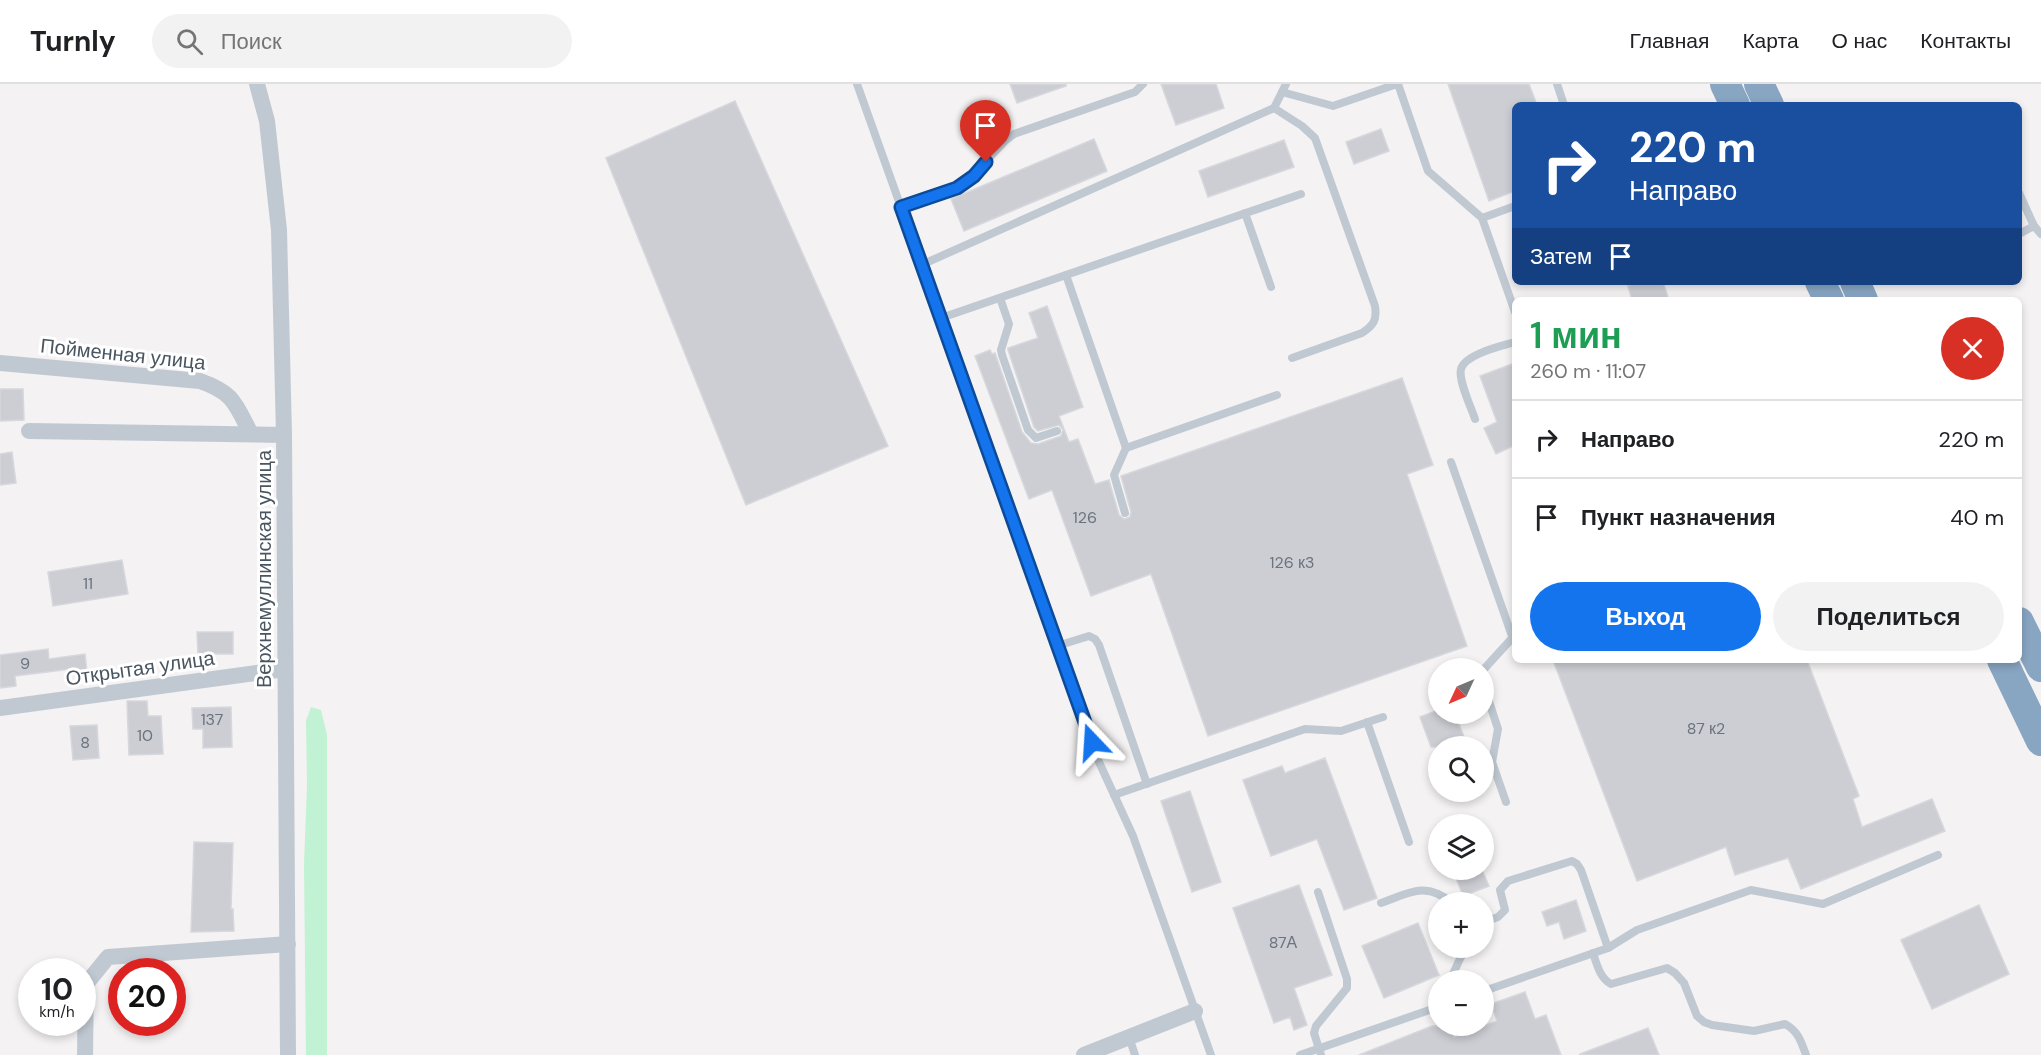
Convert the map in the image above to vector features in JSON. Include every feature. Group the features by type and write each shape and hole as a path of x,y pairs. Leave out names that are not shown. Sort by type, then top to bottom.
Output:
{"highway":[{"path":"1725,84 1734,102"},
{"path":"1759,84 1768,102"},
{"path":"2022,628 2041,667"},
{"path":"2003,663 2041,741"}],"street":[{"name":"Верхнемуллинская улица","path":"257,84 267,121 279,230 284,435 288,1055"},
{"name":"Пойменная улица","path":"0,363 200,381 221,388 233,399 251,434"},
{"path":"29,432 284,435"},
{"name":"Открытая улица","path":"0,708 285,669"},
{"path":"85,1055 87,984 108,957 288,945"},
{"path":"1084,1055 1195,1011"}],"lane":[{"path":"857,84 1098,762 1133,836 1211,1055"},
{"path":"901,207 965,183 1014,134 1135,92 1143,84"},
{"path":"921,265 1274,108 1284,88 1333,106 1397,84 1428,171 1482,218 1512,303"},
{"path":"1557,84 1563,102"},
{"path":"1274,108 1302,126 1315,138 1371,295 1376,318 1372,327 1362,333 1292,358"},
{"path":"941,318 1301,194"},
{"path":"2022,200 2034,226 2041,234"},
{"path":"1482,218 1512,207"},
{"path":"1245,213 1271,287"},
{"path":"2022,232 2034,226"},
{"path":"1066,275 1126,448 1114,476 1125,513"},
{"path":"1000,298 1009,324 1001,350 1002,356 1028,430 1036,438 1057,431"},
{"path":"1475,419 1461,378 1464,363 1472,357 1512,343"},
{"path":"1126,448 1277,395"},
{"path":"1451,462 1512,630"},
{"path":"1057,646 1089,636 1099,645 1147,784"},
{"path":"1494,658 1512,638"},
{"path":"1114,795 1305,729 1341,731 1383,717"},
{"path":"1494,717 1498,729 1492,762 1506,802"},
{"path":"1367,722 1409,842"},
{"path":"1494,988 1608,948 1636,930 1751,890 1823,904 1938,855"},
{"path":"1494,918 1504,910 1500,890 1509,881 1572,861 1581,870 1608,948"},
{"path":"1382,903 1426,889 1436,892"},
{"path":"1318,892 1347,979 1347,988 1316,1026 1314,1034 1320,1052"},
{"path":"1593,953 1601,974 1611,984 1666,968 1675,973 1684,983 1692,1007 1704,1022 1754,1031 1785,1024 1793,1028 1799,1036 1806,1055"},
{"path":"1300,1055 1320,1052 1428,1011"},
{"path":"1129,1037 1135,1055"}],"green space":[{"path":"311,707 321,710 327,735 327,1055 306,1055 304,864 307,785 306,721"}],"building":[{"path":"1010,84 1066,84 1066,86 1017,103"},
{"path":"1161,84 1216,84 1224,108 1176,125"},
{"path":"1448,84 1529,84 1536,102 1512,102 1512,192 1489,201"},
{"path":"735,101 888,446 746,505 606,158"},
{"path":"1381,129 1389,151 1354,164 1346,142"},
{"path":"1094,139 1107,171 964,231 951,199"},
{"path":"1284,140 1294,167 1208,197 1199,171"},
{"path":"1664,285 1668,297 1631,297 1628,286"},
{"path":"1047,306 1083,407 1059,416 1069,442 1078,439 1095,484 1109,480 1119,515 1124,519 1130,517 1131,512 1121,476 1402,378 1433,465 1407,474 1467,646 1208,736 1151,574 1091,596 1052,490 1029,499 975,356 990,350 992,354 995,353 1022,432 1031,443 1038,444 1061,436 1063,430 1059,425 1038,431 1034,427 1008,350 1008,348 1038,338 1029,313"},
{"path":"1512,364 1512,446 1496,454 1484,428 1497,422 1480,376"},
{"path":"0,389 23,389 24,420 0,421"},
{"path":"12,452 16,483 0,485 0,454"},
{"path":"122,560 128,594 53,606 48,572"},
{"path":"197,632 233,632 233,654 198,654"},
{"path":"48,649 49,659 85,654 87,672 72,674 71,669 15,676 16,686 0,688 0,655"},
{"path":"1554,663 1808,663 1859,796 1853,799 1862,827 1932,799 1945,831 1801,889 1788,858 1735,875 1726,847 1637,881"},
{"path":"127,701 147,701 148,716 161,716 163,754 129,755"},
{"path":"231,707 232,747 203,748 203,729 193,729 192,708"},
{"path":"1428,714 1428,724 1459,724 1464,736 1428,736 1428,739 1420,717"},
{"path":"97,725 99,758 73,760 70,726"},
{"path":"1325,758 1377,898 1344,910 1317,839 1271,856 1243,780 1282,766 1285,773"},
{"path":"1190,791 1221,882 1192,892 1161,801"},
{"path":"194,842 233,843 231,909 233,909 234,931 191,932"},
{"path":"1457,880 1486,880 1489,886 1473,892 1461,892"},
{"path":"1299,885 1332,975 1294,988 1307,1025 1294,1030 1290,1017 1274,1023 1233,908"},
{"path":"1576,900 1586,931 1564,939 1559,922 1547,926 1542,912"},
{"path":"1979,905 2009,974 1932,1009 1901,940"},
{"path":"1418,923 1428,948 1428,958 1432,958 1437,970 1428,970 1428,980 1384,998 1362,946"},
{"path":"1525,992 1535,1019 1546,1015 1561,1055 1359,1055 1428,1028 1428,1036 1494,1036 1494,1022 1497,1021 1494,1003"},
{"path":"1648,1028 1659,1055 1580,1055 1580,1054"}],"route":[{"path":"986,162 974,176 957,188 901,207 1092,742"}]}
